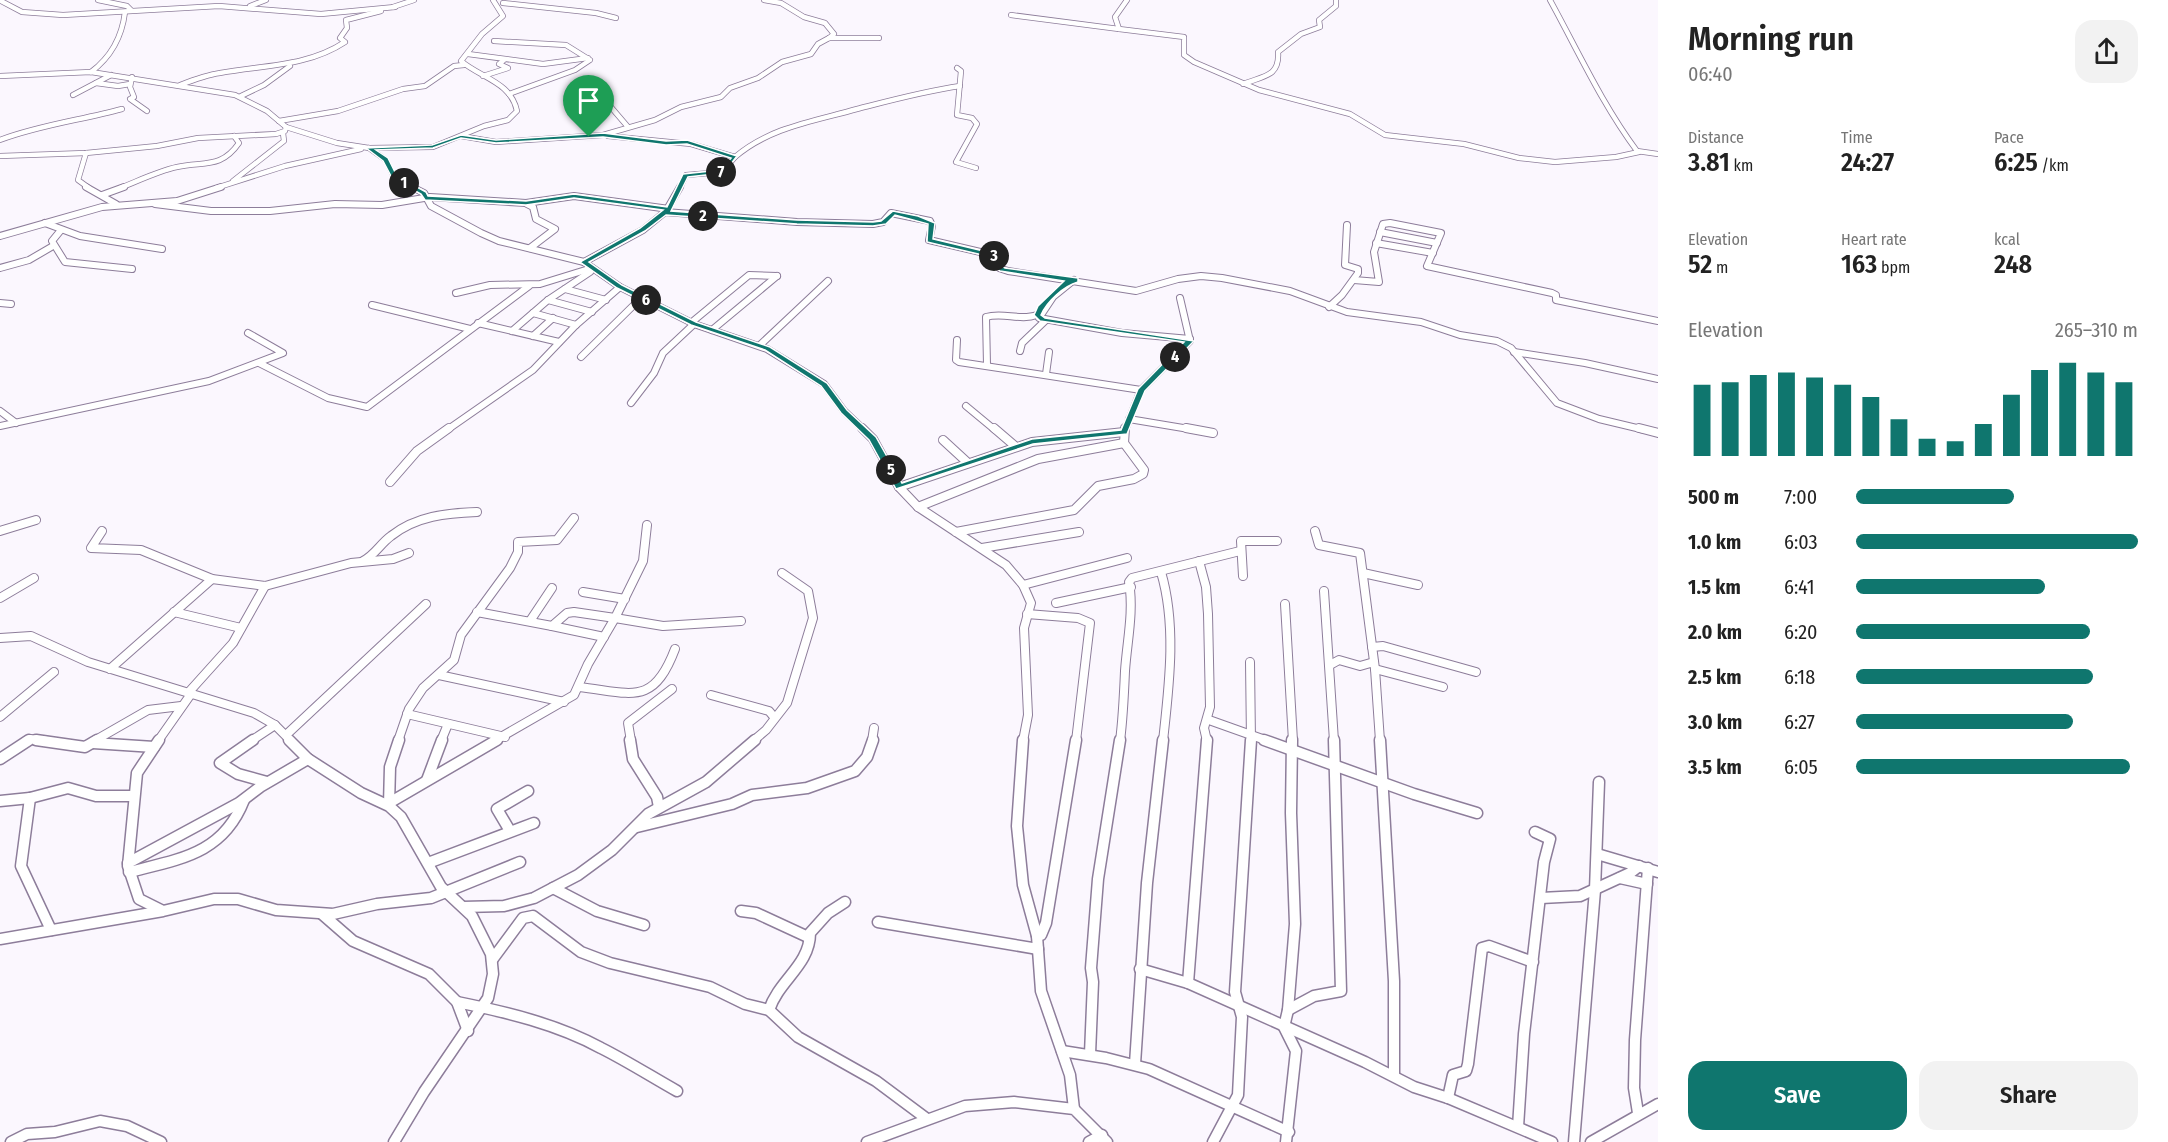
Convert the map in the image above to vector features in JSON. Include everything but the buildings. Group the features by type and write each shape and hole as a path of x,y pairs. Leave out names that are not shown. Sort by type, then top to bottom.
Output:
{"street":[{"path":"91,72 104,62 119,37 128,11 127,6 98,0"},
{"path":"171,7 185,0"},
{"path":"248,7 266,0"},
{"path":"179,85 224,72 293,63 327,54 345,41 340,38 347,28 346,21 349,18 414,0"},
{"path":"503,3 515,0"},
{"path":"603,135 655,120 681,107 721,97 730,88 758,78 782,62 811,54 818,44 834,34 828,25 801,15 781,3 764,0"},
{"path":"1119,29 1115,17 1127,0"},
{"path":"1243,84 1275,71 1279,65 1278,52 1301,34 1320,27 1319,20 1335,6 1336,0"},
{"path":"1550,0 1586,66 1593,84 1622,132 1639,152"},
{"path":"2,1 17,10 43,14 171,7 248,7 321,14 395,6"},
{"path":"494,2 596,13 616,18"},
{"path":"154,204 186,198 302,161 367,148 433,147 512,117 517,107 500,84 461,61 482,34 503,16 494,2"},
{"path":"1011,15 1184,37 1183,48 1186,58 1243,84 1350,114 1374,130 1397,137 1464,144 1519,158 1555,162 1616,157 1639,152 1658,154"},
{"path":"829,38 879,38"},
{"path":"494,41 566,45 588,58"},
{"path":"468,54 530,65 573,64 588,58"},
{"path":"509,94 584,66 590,62 588,58"},
{"path":"483,76 508,68 499,64 504,60"},
{"path":"241,96 264,85 293,63"},
{"path":"279,121 338,111 403,89 425,86 454,66 465,65"},
{"path":"957,68 961,72 957,116 972,118 977,124 956,162 976,168"},
{"path":"0,76 91,72 241,96 279,121 284,130 284,141 232,182"},
{"path":"73,95 111,75"},
{"path":"132,77 130,84 134,97 130,99 147,111"},
{"path":"96,83 118,86 130,84"},
{"path":"584,262 643,230 667,211 686,176 722,172 748,146 810,119 855,110 922,91 960,86"},
{"path":"584,94 610,106 628,127"},
{"path":"0,140 23,131 74,122 122,109"},
{"path":"0,156 86,153 157,146 198,138 284,130 367,148 386,160 394,177 424,193 431,206 481,233 584,262 620,287 693,323 760,345 831,390 844,411 873,439 899,487 918,507 1006,564 1031,598 1024,628 1028,714 1022,738 1016,808 1023,885 1037,936 1041,991 1070,1076 1074,1109"},
{"path":"461,136 496,142 603,135 666,143 687,142 735,157"},
{"path":"102,195 181,165 216,163 232,153 239,143 234,136"},
{"path":"86,153 78,180 116,204"},
{"path":"0,236 116,204 154,204 212,211 270,211 335,204 382,205 425,198 526,203 574,196 667,211 797,222 873,224 883,222 891,213 901,214 930,221 932,226 929,240 993,255 1000,260 999,267 1002,270 1142,291 1164,282 1209,277 1290,291 1329,307 1357,314 1421,322 1460,335 1497,340 1514,352 1557,404 1599,419 1658,433"},
{"path":"526,203 533,207 536,219 555,230 530,248"},
{"path":"45,223 80,236 162,249"},
{"path":"1354,280 1378,282 1374,256 1376,243 1386,223 1441,234 1427,267 1555,294 1556,300 1658,321"},
{"path":"1329,307 1354,280 1359,270 1345,265 1347,225"},
{"path":"62,230 54,237 53,246 65,262 132,269"},
{"path":"1380,232 1437,243"},
{"path":"1376,243 1433,252"},
{"path":"0,268 29,260 53,246"},
{"path":"456,293 490,285 529,286 592,269"},
{"path":"512,331 548,300 592,269"},
{"path":"631,403 654,373 663,353 693,323 749,275 777,276 712,330"},
{"path":"1037,315 1066,283 1075,280"},
{"path":"760,345 828,281"},
{"path":"259,363 312,390 357,407 367,407 529,286"},
{"path":"390,482 417,451 526,375 576,325 620,287"},
{"path":"565,289 606,300"},
{"path":"581,357 642,298"},
{"path":"1180,298 1190,339"},
{"path":"548,300 592,312"},
{"path":"0,303 11,304"},
{"path":"372,304 470,329"},
{"path":"533,313 576,325"},
{"path":"987,365 986,317 994,315 1021,319 1037,315 1046,320 1122,333 1190,339"},
{"path":"533,336 553,318"},
{"path":"1020,351 1022,343 1046,320"},
{"path":"478,323 560,342"},
{"path":"0,426 209,381 283,353 248,333"},
{"path":"956,532 1078,509 1098,486 1140,477 1144,470 1124,443 1124,432 1129,418 1141,390 1173,360 1190,339"},
{"path":"957,340 957,361 1141,390"},
{"path":"1046,374 1049,352"},
{"path":"1514,352 1585,363 1658,379"},
{"path":"966,406 1015,446"},
{"path":"0,411 8,415 15,423"},
{"path":"1129,418 1213,433"},
{"path":"899,487 1015,446 1089,434 1124,432"},
{"path":"943,440 968,463"},
{"path":"918,507 1038,459 1075,450 1124,443"},
{"path":"362,562 378,552 389,537 411,523 429,517 477,512"},
{"path":"389,805 390,767 407,714 420,691 454,660 461,635 510,568 518,552 518,542 557,540 574,518"},
{"path":"0,531 36,520"},
{"path":"389,805 574,695 588,664 625,599 645,552 647,525"},
{"path":"102,531 91,548 146,551 162,561 212,579 265,586 362,562 382,562 408,553"},
{"path":"1315,531 1319,544 1359,551 1363,573 1375,665 1383,781 1386,872 1394,981 1394,1076"},
{"path":"982,548 1079,532"},
{"path":"1243,576 1241,541 1277,541"},
{"path":"1090,1054 1093,982 1091,968 1097,890 1125,707 1131,587 1129,582 1132,578 1240,551"},
{"path":"1023,585 1058,578 1127,558"},
{"path":"1188,983 1207,739 1204,728 1209,720 1209,622 1204,574 1199,561"},
{"path":"1135,1064 1140,969 1169,657 1169,592 1167,580 1161,572"},
{"path":"462,907 504,906 534,898 553,888 597,862 659,807 718,773 766,730 788,700 813,618 808,591 782,573"},
{"path":"1363,573 1418,585"},
{"path":"0,598 34,578"},
{"path":"110,669 212,579"},
{"path":"163,911 139,899 129,867 133,796 137,773 181,706 224,656 265,586"},
{"path":"1056,603 1131,587"},
{"path":"530,621 552,588"},
{"path":"1288,1010 1314,996 1341,991 1336,765 1324,591"},
{"path":"583,592 625,599"},
{"path":"286,735 335,690 366,655 426,604"},
{"path":"1062,1050 1135,1064 1177,1080 1288,1137 1296,1051 1284,1028 1288,1010 1295,924 1291,813 1293,750 1286,604"},
{"path":"174,612 242,628"},
{"path":"477,612 604,637"},
{"path":"552,626 567,613 574,612 663,626 741,621"},
{"path":"1027,614 1078,618 1090,623 1089,647 1083,662 1084,681 1076,739 1056,843 1046,923 1041,935 1037,936"},
{"path":"0,638 31,636 110,669 254,713 275,725 308,759 361,793 389,805 408,826 446,893 481,929 492,960 490,992 468,1031 424,1092 396,1142"},
{"path":"1372,647 1383,646 1476,672"},
{"path":"579,687 622,693 648,689 664,677 675,649"},
{"path":"1330,665 1338,660 1360,666 1375,665 1443,687"},
{"path":"1213,1142 1233,1108 1239,1080 1242,1017 1235,992 1252,710 1250,662"},
{"path":"0,717 54,672"},
{"path":"438,675 564,702"},
{"path":"659,807 657,797 633,759 627,723 672,689"},
{"path":"711,695 769,711 774,717"},
{"path":"2,754 30,739 81,747 92,743 148,710 181,706"},
{"path":"407,714 505,737"},
{"path":"1209,720 1477,813"},
{"path":"428,780 448,724"},
{"path":"267,782 238,774 220,764 275,725"},
{"path":"636,828 732,804 752,795 807,788 855,771 868,753 874,728"},
{"path":"92,743 154,747"},
{"path":"129,867 244,800 267,782 308,759"},
{"path":"1574,1142 1595,890 1599,782"},
{"path":"0,801 30,798 69,788 96,795 133,796"},
{"path":"510,831 497,809 528,791"},
{"path":"30,798 21,866 51,930"},
{"path":"129,867 181,858 214,846 240,814 244,800"},
{"path":"428,863 534,823"},
{"path":"1518,1127 1524,1034 1544,862 1550,839 1535,832"},
{"path":"1597,854 1648,869"},
{"path":"0,939 227,898 276,910 322,914 431,898 519,862"},
{"path":"1541,898 1575,898 1620,878 1648,869"},
{"path":"1638,1113 1634,1088 1635,1040 1648,869"},
{"path":"1620,878 1647,884"},
{"path":"553,888 613,917 644,926"},
{"path":"808,937 828,913 845,902"},
{"path":"741,911 756,913 808,937 811,944 810,949 773,998 770,1010"},
{"path":"322,914 353,941 429,974 457,1002 468,1031"},
{"path":"492,960 523,918 529,915 575,949 598,959 699,984 745,1004 770,1010 798,1037 876,1081 927,1119"},
{"path":"878,922 1038,949"},
{"path":"1448,1098 1453,1075 1466,1071 1468,1064 1482,948 1489,946 1533,962"},
{"path":"1140,969 1188,983 1414,1087 1448,1098 1552,1142"},
{"path":"457,1002 555,1029 593,1044 678,1090"},
{"path":"867,1142 886,1139 927,1119 978,1104 1027,1102 1074,1109 1105,1138"},
{"path":"1591,1142 1638,1113 1658,1104"},
{"path":"11,1142 24,1133 62,1131 96,1121 120,1123 146,1139 161,1142"},
{"path":"1089,1142 1105,1138"}],"route":[{"path":"589,137 496,142 461,136 433,147 369,148 386,160 394,177 424,193 425,198 526,203 574,196 669,209 665,212 797,222 879,224 891,213 916,217 932,223 929,240 993,255 999,258 1001,262 999,268 1002,270 1032,276 1075,280 1066,283 1041,308 1037,315 1043,320 1122,333 1190,339 1190,341 1141,390 1124,432 1089,434 1015,446 899,487 891,468 873,439 840,407 831,390 824,384 767,348 693,324 620,287 584,262 643,230 663,213 669,209 686,176 697,172 722,172 735,157 687,142 666,143 603,135 589,137"}]}
